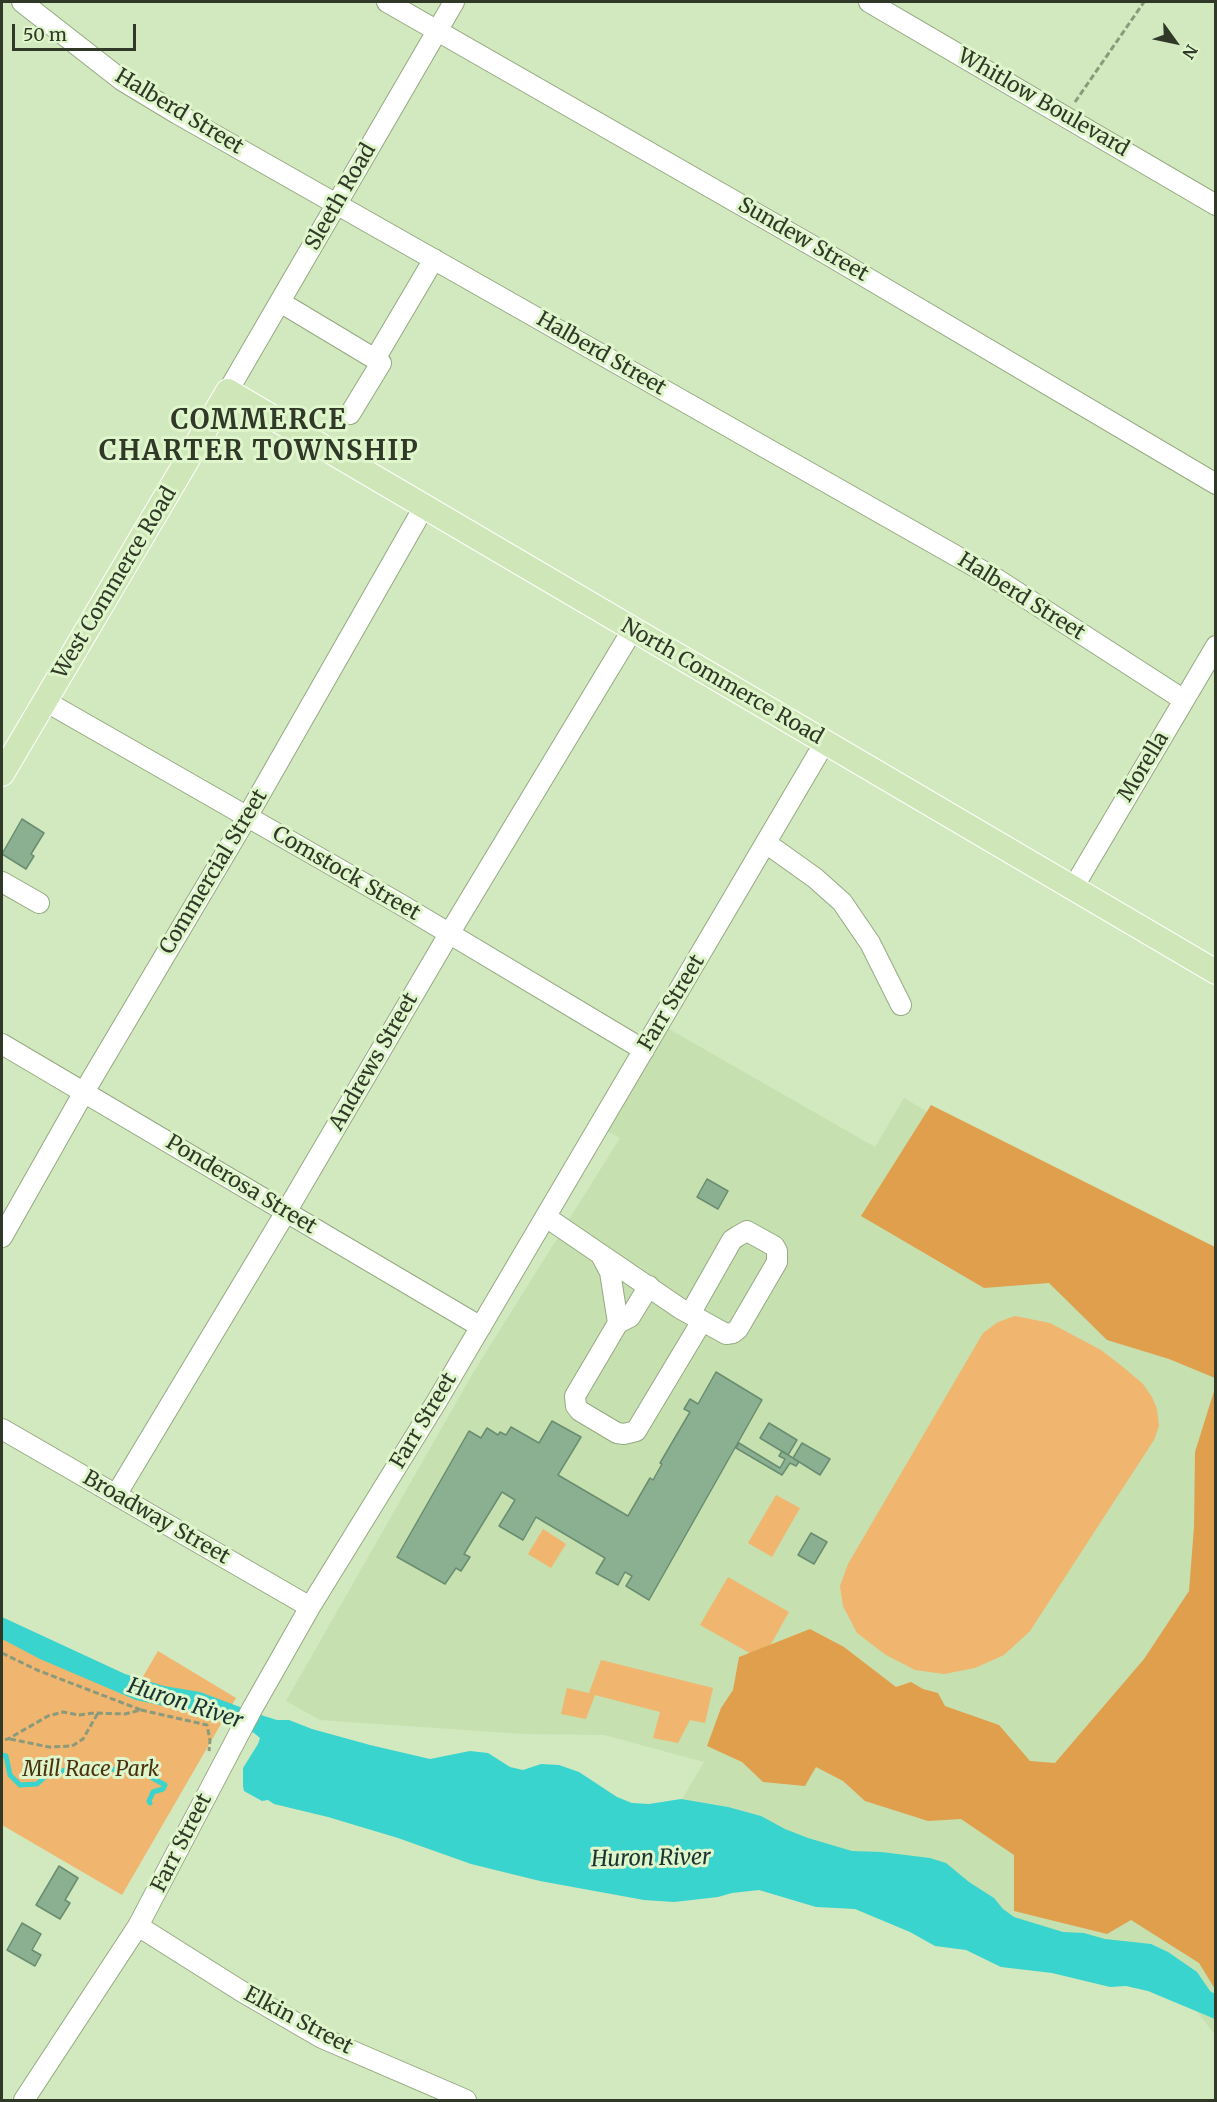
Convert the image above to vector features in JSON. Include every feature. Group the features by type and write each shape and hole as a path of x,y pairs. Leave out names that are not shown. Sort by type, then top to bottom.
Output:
{"main road":[{"name":"North Commerce Road","path":"228,391 1215,972"},
{"name":"West Commerce Road","path":"2,774 228,391"}],"street":[{"name":"Halberd Street","path":"22,2 123,81 176,113 995,578 1184,700"},
{"name":"Sundew Street","path":"387,2 815,247 1215,484"},
{"name":"Sleeth Road","path":"228,391 454,2"},
{"name":"Whitlow Boulevard","path":"869,2 1215,205"},
{"path":"375,359 434,259"},
{"path":"280,302 381,363 350,414"},
{"name":"Commercial Street","path":"2,1237 9,1206 84,1092 247,817 424,507"},
{"name":"Andrews Street","path":"116,1495 633,629"},
{"name":"Morella","path":"1073,888 1215,646"},
{"name":"Comstock Street","path":"45,701 645,1050"},
{"name":"Farr Street","path":"24,2100 138,1926 252,1709 310,1607 437,1401 825,742"},
{"path":"766,843 807,872 842,902 870,943 900,1005"},
{"path":"2,882 39,903"},
{"name":"Ponderosa Street","path":"2,1044 481,1327"},
{"path":"546,1217 601,1255 649,1286 696,1318 726,1334 738,1329 777,1262 777,1251 774,1246 747,1231 732,1240 696,1318 640,1426 630,1434 617,1433 580,1411 575,1396 618,1323 630,1317 649,1286"},
{"path":"601,1255 610,1272 618,1323"},
{"name":"Broadway Street","path":"2,1429 310,1607"},
{"name":"Elkin Street","path":"138,1926 241,1991 322,2038 466,2100"}],"path":[{"path":"1066,116 1144,2"},
{"path":"2,1653 36,1670 141,1710 207,1725 210,1740 208,1759"},
{"path":"2,1740 8,1739 48,1716 63,1712 79,1715 125,1714 141,1710"},
{"path":"8,1739 49,1747 72,1746 83,1739 98,1713"}],"shaded area":[{"path":"662,1025 875,1147 904,1098 1215,1282 1215,2035 1167,1972 784,1881 641,1868 704,1762 604,1735 523,1734 320,1720 286,1701 473,1373 620,1138 601,1128"},
{"path":"931,1105 1215,1247 1215,1378 1169,1359 1107,1340 1049,1283 984,1288 861,1216"},
{"path":"1215,1388 1215,1989 1199,1963 1131,1920 1107,1934 1014,1911 1014,1855 961,1819 928,1821 865,1801 843,1781 816,1767 805,1786 763,1782 742,1762 707,1746 721,1708 733,1690 739,1657 810,1629 844,1647 896,1687 911,1682 923,1689 938,1693 945,1706 999,1725 1030,1761 1055,1763 1144,1659 1189,1591 1194,1527 1195,1452"}],"green space":[{"path":"1015,1316 1050,1323 1101,1350 1143,1384 1157,1409 1159,1426 1154,1440 1030,1631 1004,1655 975,1668 944,1674 915,1670 886,1655 857,1633 843,1606 840,1586 848,1564 983,1333 998,1322"},
{"path":"776,1495 800,1508 772,1557 748,1543"},
{"path":"543,1529 566,1544 551,1568 528,1554"},
{"path":"728,1577 789,1612 762,1660 700,1625"},
{"name":"Mill Race Park","path":"2,1630 134,1692 158,1651 236,1698 122,1895 2,1825"},
{"path":"601,1660 713,1688 705,1723 690,1720 678,1743 653,1738 660,1712 595,1695 586,1719 561,1714 567,1688 589,1693"}],"water":[{"name":"Huron River","path":"2,1617 125,1674 164,1686 200,1692 264,1716 277,1720 289,1720 312,1729 370,1745 430,1759 470,1751 488,1753 510,1767 523,1770 541,1764 559,1765 579,1772 617,1797 632,1803 649,1804 681,1799 728,1807 761,1816 808,1838 852,1851 930,1858 946,1863 969,1882 994,1898 1014,1917 1063,1932 1084,1933 1105,1939 1151,1944 1168,1952 1197,1972 1210,1991 1215,1994 1215,2019 1148,1991 1126,1986 1110,1987 1052,1973 1001,1967 966,1950 935,1946 910,1932 855,1909 816,1907 759,1890 674,1902 644,1900 540,1881 471,1864 398,1838 274,1804 268,1800 262,1801 244,1791 243,1786 243,1768 260,1738 254,1733 224,1719 136,1700 40,1659 2,1639"}],"building":[{"path":"22,819 44,833 31,854 34,856 26,869 2,854"},
{"path":"707,1179 728,1191 718,1209 697,1197"},
{"path":"716,1372 762,1400 649,1600 626,1586 632,1576 625,1572 618,1585 596,1573 605,1558 536,1517 523,1540 499,1526 515,1500 502,1492 464,1554 470,1557 461,1571 456,1568 445,1584 397,1557 469,1431 481,1438 487,1428 498,1435 500,1432 506,1435 511,1427 539,1443 552,1421 581,1437 558,1475 628,1516 650,1478 653,1480 662,1464 660,1463 690,1412 684,1409 690,1399 698,1404"},
{"path":"769,1423 797,1440 788,1455 760,1438"},
{"path":"739,1443 780,1468 785,1459 779,1456 782,1451 799,1462 796,1466 790,1463 782,1475 736,1448"},
{"path":"802,1443 830,1459 820,1475 793,1458"},
{"path":"811,1533 827,1542 814,1564 798,1555"},
{"path":"59,1866 78,1878 65,1900 70,1903 60,1919 36,1905"},
{"path":"22,1923 41,1934 32,1950 41,1955 35,1966 7,1950"}],"waterway":[{"path":"2,1755 6,1756 10,1775 20,1785 37,1784 47,1775 88,1767 142,1772 165,1785 163,1789 153,1792 150,1803"}],"district":[{"name":"COMMERCE CHARTER TOWNSHIP","path":"259,436"}]}
